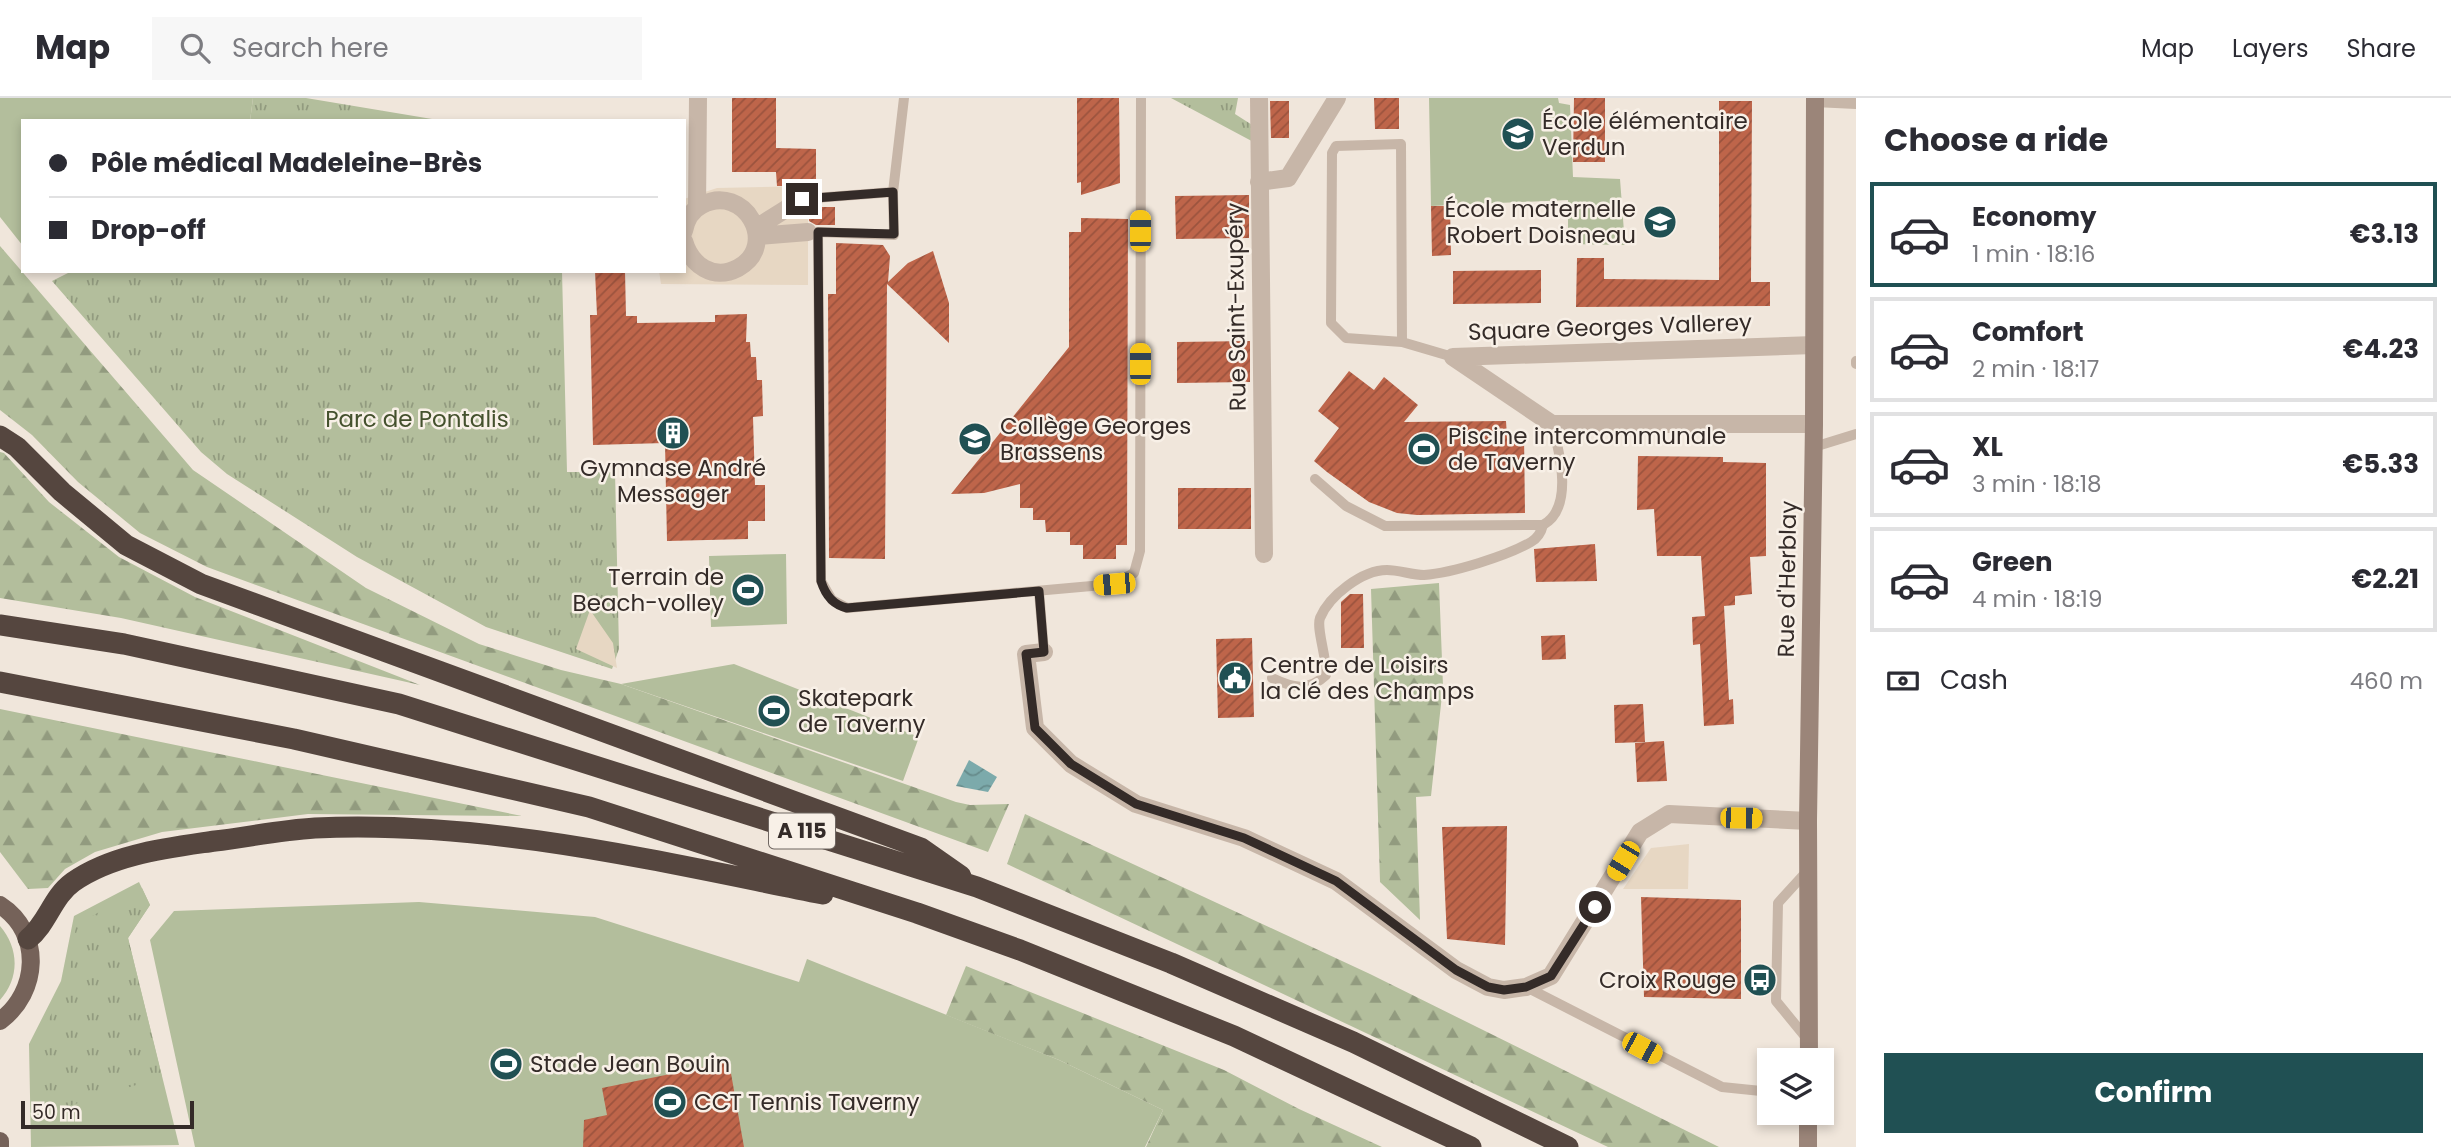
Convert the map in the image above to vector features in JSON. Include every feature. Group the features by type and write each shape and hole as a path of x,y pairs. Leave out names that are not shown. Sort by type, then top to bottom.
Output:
{"highway":[{"path":"0,436 17,447 62,492 127,545 201,584 921,848 977,887"},
{"name":"A 115","path":"0,625 124,645 399,704 977,887 1171,963 1353,1042 1567,1147"},
{"name":"A 115","path":"0,682 294,739 589,807 917,913 1234,1036 1471,1147"},
{"path":"28,939 40,929 56,900 73,882 126,858 168,848 314,828 439,830 592,848 917,913"}],"main road":[{"name":"Rue d'Herblay","path":"1809,1048 1808,821 1814,447 1815,98"},
{"path":"0,905 14,916 28,939 30,978 20,1002 0,1023"},
{"path":"1808,1125 1808,1147"},
{"path":"0,1141 1,1147"}],"street":[{"path":"697,208 698,98"},
{"path":"1259,98 1259,182"},
{"name":"Rue Saint-Exupéry","path":"1264,554 1259,182 1288,178 1337,98"},
{"path":"1815,98 1856,100"},
{"path":"757,232 802,199 815,198"},
{"path":"686,225 689,216 697,208 710,201 725,200 739,204 750,214 757,232 750,257 740,267 725,273 710,272 697,265 686,247"},
{"path":"757,232 813,232"},
{"name":"Square Georges Vallerey","path":"1453,357 1814,345"},
{"name":"Square Georges Vallerey","path":"1453,357 1552,424"},
{"path":"1552,424 1814,424"},
{"path":"1044,652 1026,654 1035,728 1071,764 1136,804 1244,838 1336,881 1456,970 1488,987 1504,990 1526,987 1551,976 1640,832 1669,814 1808,821"}],"lane":[{"path":"904,98 893,192 894,234 813,232 821,581 824,591 839,606 847,608 1114,584 1133,573 1140,551 1141,98"},
{"path":"1316,133 1336,146 1401,144 1402,342"},
{"path":"1336,146 1332,153 1331,324 1346,338 1402,342 1453,357"},
{"path":"815,198 893,192"},
{"path":"1315,478 1346,506 1385,526 1543,525 1557,514 1561,502 1559,449 1552,424"},
{"path":"1814,447 1856,434"},
{"path":"1272,678 1293,688 1314,685 1326,675 1327,659 1319,621 1328,601 1358,580 1383,570 1424,575 1480,562 1531,542 1541,534 1543,525"},
{"path":"1039,591 1044,652"},
{"path":"1808,870 1778,903 1776,1001 1809,1040"},
{"path":"1526,987 1722,1087 1757,1091"}],"green space":[{"path":"0,98 253,98 250,119 21,119 21,243 0,217"},
{"path":"253,98 306,98 432,119 250,119"},
{"path":"1171,98 1238,98 1235,114 1260,130 1261,146"},
{"name":"École élémentaire Verdun","path":"1429,98 1558,98 1559,103 1570,105 1573,177 1620,179 1625,245 1568,244 1568,200 1431,206"},
{"path":"0,246 193,470 366,588 479,644 561,670 621,684 956,802 970,805 1009,804 988,852 207,567 140,533 78,482 32,435 0,410"},
{"name":"Parc de Pontalis","path":"68,273 562,273 567,472 615,472 619,649 612,669 486,627 357,557 227,474 201,452 52,281"},
{"path":"0,452 4,453 49,502 119,557 195,597 420,685 121,618 0,598"},
{"name":"Terrain de Beach-volley","path":"786,554 787,624 711,627 709,556"},
{"path":"1439,583 1443,686 1431,796 1416,797 1420,920 1380,882 1371,589"},
{"name":"Skatepark de Taverny","path":"734,664 919,737 903,781 621,684"},
{"path":"0,709 522,816 308,814 162,832 95,852 65,869 48,888 28,889 0,852"},
{"path":"1025,814 1370,974 1719,1147 1608,1147 1007,864"},
{"path":"139,882 150,905 128,938 179,1145 31,1147 29,1044 61,981 74,916"},
{"path":"142,888 150,905 128,938 162,1077 46,1113 35,1043 68,985 76,925"},
{"name":"Stade Jean Bouin","path":"419,902 595,917 799,982 807,959 1059,1060 1163,1110 1145,1147 195,1147 150,940 174,911"},
{"path":"0,926 11,944 15,963 11,982 0,1000"},
{"path":"966,966 1224,1070 1299,1109 1382,1147 1146,1147 1163,1110 1059,1060 946,1015"}],"shaded area":[{"path":"808,186 808,285 661,284 659,273 686,273 686,198 717,188"},
{"path":"590,610 613,643 617,668 576,649"},
{"path":"1689,844 1688,889 1623,889 1651,848"}],"water":[{"path":"969,760 997,777 988,792 956,786"}],"building":[{"path":"732,98 776,98 776,148 816,149 816,186 777,186 776,172 732,172"},
{"path":"1077,98 1119,98 1120,183 1081,195 1081,182 1077,183"},
{"path":"1374,98 1399,98 1399,129 1375,129"},
{"path":"1574,98 1605,98 1605,162 1573,162"},
{"path":"1270,101 1289,101 1289,138 1271,138"},
{"path":"1719,101 1752,101 1751,282 1770,282 1770,306 1576,307 1577,258 1604,258 1604,279 1719,280"},
{"path":"1249,195 1249,238 1176,239 1175,196"},
{"path":"1431,206 1450,206 1451,255 1432,256"},
{"path":"835,207 835,225 816,225 809,221 809,210"},
{"path":"1081,218 1128,219 1127,545 1116,545 1116,559 1083,559 1083,545 1070,545 1070,532 1046,532 1045,520 1033,520 1033,508 1020,508 1020,484 984,493 951,494 1069,347 1069,232 1081,232"},
{"path":"836,243 883,245 890,256 888,282 908,263 933,251 949,303 949,343 887,284 885,559 829,558 828,294 836,294"},
{"path":"1541,270 1541,303 1453,304 1453,271"},
{"name":"Gymnase André Messager","path":"595,273 625,273 626,316 637,316 637,323 715,322 715,315 747,314 746,342 750,342 751,357 756,357 757,380 762,380 763,416 753,417 755,485 765,485 765,521 748,521 748,539 667,541 665,443 593,445 590,315 597,315"},
{"path":"1250,341 1250,382 1177,383 1177,342"},
{"name":"Piscine intercommunale de Taverny","path":"1349,371 1374,390 1384,377 1418,405 1404,422 1506,421 1507,437 1524,436 1525,513 1397,513 1369,502 1327,472 1314,461 1339,428 1318,411"},
{"path":"1638,456 1723,457 1723,462 1766,463 1766,556 1750,557 1752,594 1735,596 1735,605 1724,606 1729,700 1733,699 1734,724 1704,726 1700,644 1693,645 1692,617 1705,616 1701,556 1657,556 1654,509 1637,510"},
{"path":"1178,488 1251,488 1251,529 1178,529"},
{"path":"1595,544 1597,581 1536,582 1534,549"},
{"path":"1350,594 1363,594 1364,648 1341,648 1341,602"},
{"path":"1565,635 1566,659 1542,660 1541,636"},
{"name":"Centre de Loisirs la clé des Champs","path":"1252,638 1254,717 1218,718 1216,639"},
{"path":"1643,704 1645,742 1615,743 1614,705"},
{"path":"1664,741 1667,781 1637,782 1635,743"},
{"path":"1507,826 1505,945 1447,939 1442,827"},
{"path":"1641,897 1741,900 1741,999 1644,997"},
{"name":"CCT Tennis Taverny","path":"729,1062 744,1147 583,1147 584,1120 607,1115 602,1088"}],"place":[{"name":"École élémentaire Verdun","path":"1518,134"},
{"name":"École maternelle Robert Doisneau","path":"1660,222"},
{"name":"Gymnase André Messager","path":"673,433"},
{"name":"Collège Georges Brassens","path":"975,439"},
{"name":"Piscine intercommunale de Taverny","path":"1424,449"},
{"name":"Terrain de Beach-volley","path":"748,590"},
{"name":"Centre de Loisirs la clé des Champs","path":"1235,678"},
{"name":"Skatepark de Taverny","path":"774,711"},
{"name":"Croix Rouge","path":"1760,980"},
{"name":"Stade Jean Bouin","path":"506,1064"},
{"name":"CCT Tennis Taverny","path":"670,1102"}],"route":[{"path":"802,199 893,192 894,234 818,232 821,581 824,591 832,600 847,608 1039,591 1044,652 1026,654 1035,728 1071,764 1136,804 1244,838 1336,881 1456,970 1488,987 1504,990 1526,987 1551,976 1595,907"}]}
